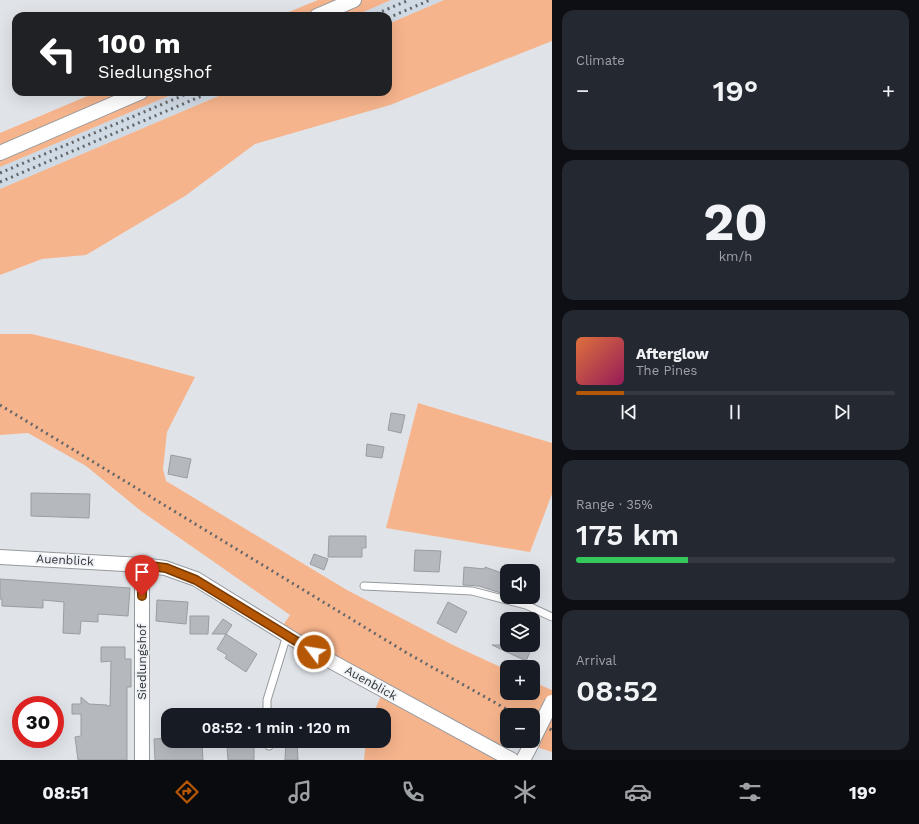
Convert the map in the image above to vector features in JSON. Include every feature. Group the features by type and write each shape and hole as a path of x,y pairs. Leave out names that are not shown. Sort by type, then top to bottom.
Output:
{"street":[{"path":"326,12 354,0"},
{"path":"0,152 132,96"},
{"name":"Auenblick","path":"0,557 142,565 166,568 196,580 314,652 512,760"},
{"name":"Siedlungshof","path":"142,565 142,760"},
{"path":"540,725 552,702"},
{"path":"524,760 529,748"}],"lane":[{"path":"364,586 472,591 526,605 552,616"},
{"path":"267,708 267,700 287,635"}],"shaded area":[{"path":"318,0 391,0 363,12 289,12"},
{"path":"391,0 444,0 392,22 392,12 363,12"},
{"path":"444,0 552,0 552,41 390,105 255,144 185,196 86,255 42,259 0,275 0,189 219,96 392,96 392,22"},
{"path":"88,96 169,96 0,167 0,133"},
{"path":"169,96 219,96 0,189 0,167"},
{"path":"0,334 32,334 195,377 167,432 163,469 166,481 347,590 455,646 500,667 500,700 540,700 540,685 552,690 552,752 539,748 540,708 500,708 500,748 504,748 503,760 364,760 365,748 391,748 391,708 376,708 382,693 315,662 277,634 290,615 141,511 86,466 28,433 0,435"},
{"path":"418,403 552,443 552,494 530,552 386,528"}],"building":[{"path":"391,413 405,415 401,433 388,430"},
{"path":"367,444 384,447 382,458 366,456"},
{"path":"171,455 191,459 187,478 168,474"},
{"path":"31,493 90,494 89,518 31,516"},
{"path":"329,536 366,536 366,548 362,548 362,557 328,557"},
{"path":"415,550 441,551 439,572 414,571"},
{"path":"314,554 328,559 324,570 310,564"},
{"path":"464,567 485,569 485,567 500,572 500,593 479,586 463,585"},
{"path":"0,579 130,588 128,616 98,614 98,622 81,621 80,634 63,633 64,602 43,600 43,608 2,606 2,599 0,599"},
{"path":"157,600 188,602 186,624 156,621"},
{"path":"448,602 467,612 456,633 437,623"},
{"path":"190,616 209,616 208,634 190,634"},
{"path":"223,619 232,625 226,634 212,634"},
{"path":"226,634 257,654 246,672 225,658 227,655 217,649"},
{"path":"492,645 500,645 500,649"},
{"path":"101,647 125,647 125,659 131,659 131,687 127,687 127,760 78,760 75,737 81,736 81,714 72,714 72,704 81,704 81,697 89,704 110,706 111,661 101,662"},
{"path":"507,652 530,652 526,660"},
{"path":"161,738 161,748 202,748 203,760 155,760 154,739"},
{"path":"227,748 254,748 254,760 228,760"},
{"path":"286,748 297,748 298,760 285,760"}],"railway":[{"path":"380,12 409,0"},
{"path":"392,16 430,0"},
{"path":"0,173 182,96"},
{"path":"0,182 202,96"},
{"path":"0,405 407,653 505,708"},
{"path":"540,725 552,730"}],"route":[{"path":"142,596 142,565 166,568 196,580 314,652"}]}
